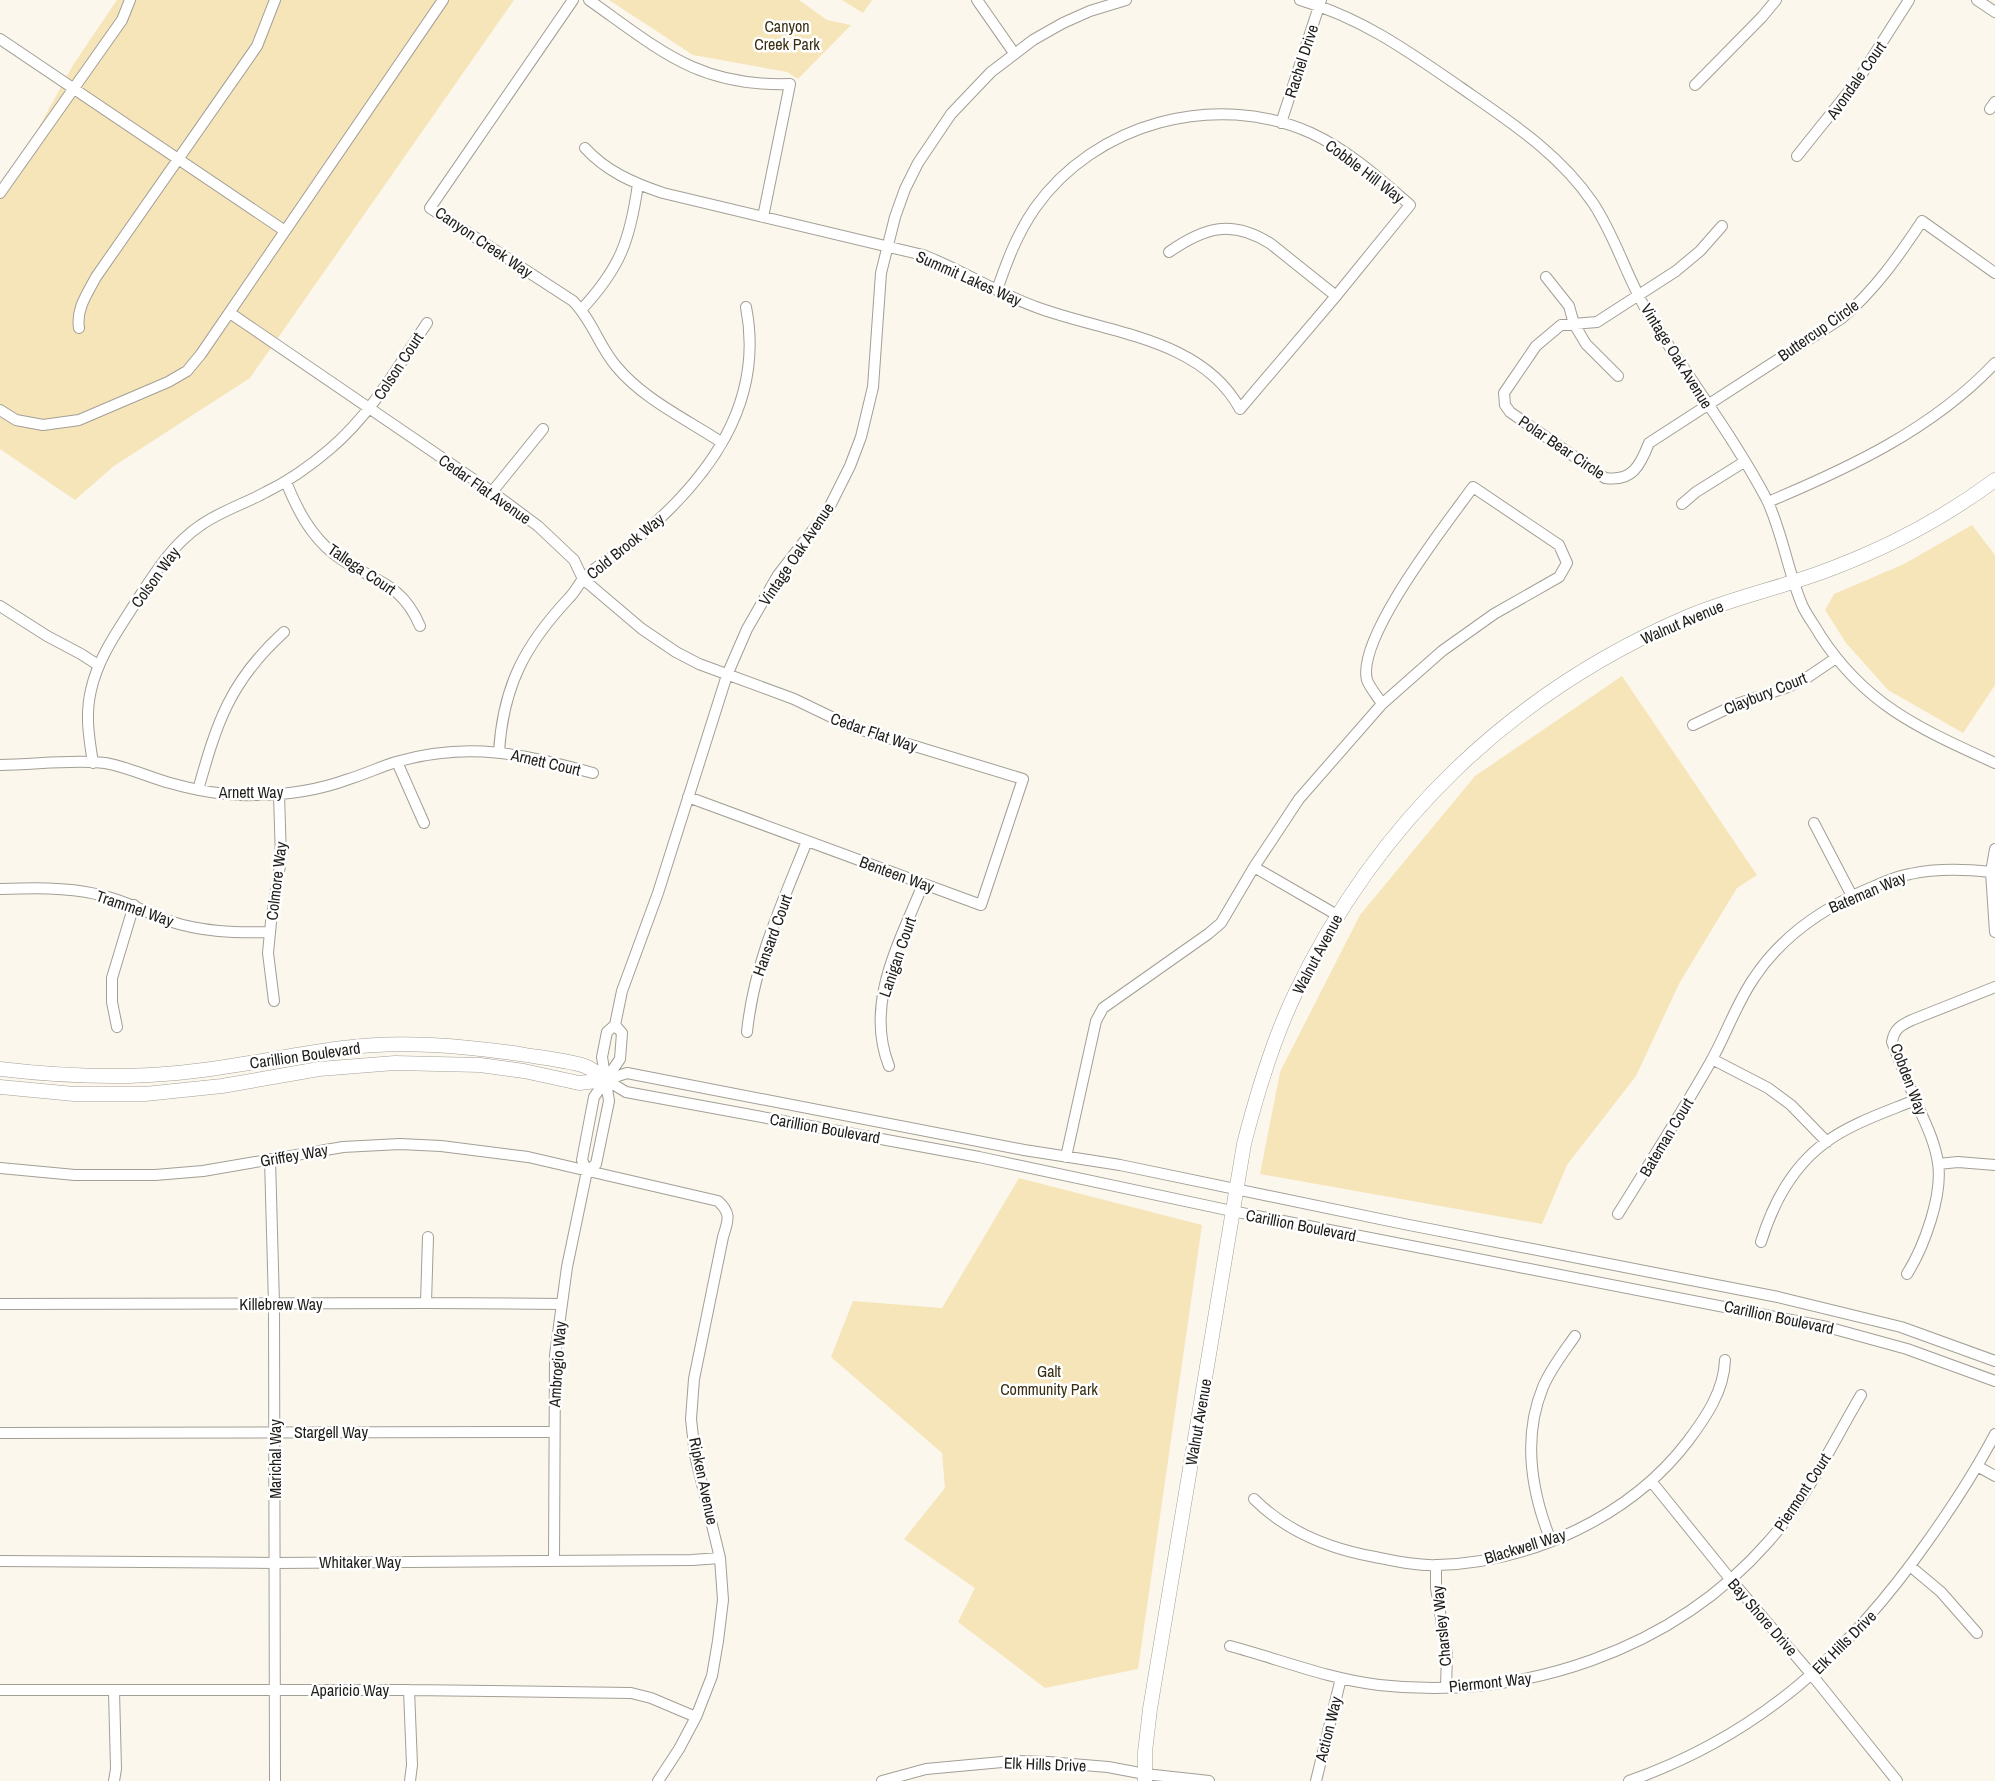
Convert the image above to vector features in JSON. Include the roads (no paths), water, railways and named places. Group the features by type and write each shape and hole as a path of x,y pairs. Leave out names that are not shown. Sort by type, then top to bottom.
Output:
{"street":[{"path":"1,191 122,20 130,0"},
{"path":"79,328 77,317 96,277 257,46 275,0"},
{"path":"0,410 16,420 43,425 79,420 168,382 187,371 230,313 443,0"},
{"name":"Canyon Creek Way","path":"573,0 430,208 564,295 581,310 601,345 628,379 646,394 721,442"},
{"path":"589,0 660,51 699,71 742,83 790,84 763,217"},
{"path":"977,0 1014,53"},
{"name":"Vintage Oak Avenue","path":"1300,0 1321,3 1363,23 1393,41 1516,125 1556,159 1579,185 1605,223 1649,315 1768,502 1804,608 1836,658 1859,684 1886,706 1918,726 1995,763"},
{"path":"1695,85 1776,0"},
{"name":"Avondale Court","path":"1797,156 1858,80 1909,0"},
{"path":"1977,0 1995,12"},
{"name":"Vintage Oak Avenue","path":"606,1080 602,1057 607,1032 615,1025 622,991 658,893 727,675 747,629 778,575 825,514 850,466 861,437 873,387 878,302 886,246 905,189 933,138 970,92 1014,53 1064,23 1119,1"},
{"name":"Rachel Drive","path":"1281,123 1321,3"},
{"path":"0,39 285,231"},
{"name":"Cobble Hill Way","path":"997,290 1014,244 1036,207 1064,175 1099,148 1146,126 1192,115 1235,114 1281,123 1308,132 1346,153 1410,205 1240,409"},
{"name":"Summit Lakes Way","path":"585,148 607,168 638,184 663,193 886,246 939,261 997,290 1061,316 1140,337 1163,346 1208,372 1230,391 1240,409"},
{"path":"581,310 605,282 622,253 633,219 638,184"},
{"name":"Buttercup Circle","path":"1708,405 1842,318 1859,304 1890,268 1922,221 1995,273"},
{"name":"Polar Bear Circle","path":"1708,405 1649,443 1642,459 1626,478 1616,480 1605,478 1510,412 1505,405 1504,393 1536,346 1561,325 1598,322 1676,271 1700,251 1722,226"},
{"path":"1169,252 1187,239 1205,231 1232,228 1244,230 1271,244 1336,296"},
{"path":"1546,277 1569,306 1574,324 1586,344 1618,376"},
{"name":"Cold Brook Way","path":"500,752 502,722 507,700 525,655 548,620 571,596 583,579 670,510 698,477 721,442 739,409 748,376 751,342 746,307"},
{"name":"Cedar Flat Avenue","path":"230,313 538,526 574,560 583,579 634,623 659,641 699,664 727,675"},
{"name":"Colson Court","path":"370,410 427,323"},
{"path":"1768,502 1847,468 1926,421 1995,363"},
{"name":"Colson Way","path":"93,763 88,715 91,690 98,665 157,571 181,542 199,526 220,513 286,482 332,447 370,410"},
{"path":"492,492 543,429"},
{"path":"1682,504 1696,492 1744,462"},
{"name":"Walnut Avenue","path":"1145,1778 1145,1752 1152,1697 1236,1188 1249,1124 1274,1044 1294,996 1337,915 1382,851 1415,811 1490,738 1541,698 1607,656 1689,616 1738,598 1794,582 1894,542 1955,508 1995,480"},
{"name":"Tallega Court","path":"286,482 302,517 320,540 348,564 390,586 410,607 420,626"},
{"path":"1066,1157 1096,1021 1102,1008 1221,923 1254,867 1299,799 1382,704 1442,651 1494,614 1559,577 1567,563 1559,545 1473,487 1391,603 1380,626 1369,654 1367,680 1382,704"},
{"path":"0,606 98,665"},
{"path":"198,790 216,729 230,697 252,664 284,632"},
{"name":"Claybury Court","path":"1693,725 1747,700 1788,687 1836,658"},
{"name":"Cedar Flat Way","path":"727,675 794,699 852,727 1023,779"},
{"name":"Arnett Way","path":"0,765 93,763 126,768 198,790 240,795 279,794 331,785 396,762 447,752 500,752"},
{"name":"Arnett Court","path":"500,752 542,759 593,773"},
{"path":"396,762 424,823"},
{"name":"Benteen Way","path":"688,797 981,904 1023,779"},
{"name":"Colmore Way","path":"274,1001 268,953 269,932 281,859 279,794"},
{"path":"1814,824 1852,896"},
{"name":"Hansard Court","path":"747,1032 751,998 759,966 807,841"},
{"path":"1995,849 1991,872 1995,932"},
{"path":"1254,867 1337,915"},
{"name":"Bateman Way","path":"1712,1059 1754,976 1774,952 1825,910 1852,896 1908,874 1946,869 1991,872"},
{"name":"Lanigan Court","path":"889,1066 880,1035 879,1014 882,994 887,974 923,884"},
{"name":"Trammel Way","path":"0,889 43,888 80,891 112,898 172,921 198,928 242,933 269,932"},
{"path":"117,1027 112,1002 112,978 134,905"},
{"name":"Cobden Way","path":"1938,1164 1929,1131 1892,1042 1894,1032 1901,1025 1912,1020 1995,987"},
{"name":"Vintage Oak Avenue","path":"606,1080 620,1059 622,1033 615,1025"},
{"name":"Carillion Boulevard","path":"0,1069 76,1076 120,1077 228,1067 345,1047 431,1045 486,1049 586,1066 626,1092 979,1157 1232,1212 1827,1327 1907,1349 1995,1381"},
{"path":"1712,1059 1768,1088 1791,1105 1827,1142"},
{"name":"Bateman Court","path":"1618,1215 1712,1059"},
{"name":"Carillion Boulevard","path":"0,1087 74,1094 145,1094 222,1086 320,1069 395,1063 480,1065 524,1071 579,1083 606,1080 627,1073 1236,1188 1404,1224 1778,1297 1901,1328 1995,1361"},
{"name":"Ambrogio Way","path":"554,1560 555,1355 567,1267 587,1171 582,1161 594,1097 606,1080"},
{"name":"Ambrogio Way","path":"587,1171 596,1164 609,1101 606,1080"},
{"path":"1761,1242 1775,1203 1804,1163 1827,1142 1860,1123 1916,1100"},
{"name":"Griffey Way","path":"0,1168 75,1175 155,1175 203,1171 352,1146 431,1145 528,1156 587,1171"},
{"name":"Marichal Way","path":"270,1159 275,1432 276,1760 274,1781"},
{"path":"1907,1274 1917,1258 1926,1235 1938,1182 1938,1164 1958,1162 1995,1166"},
{"name":"Ripken Avenue","path":"587,1171 718,1201 726,1209 728,1220 694,1378 692,1419 697,1464 720,1558 723,1600 718,1641 712,1676 696,1717 658,1781"},
{"path":"426,1303 428,1238"},
{"name":"Killebrew Way","path":"0,1304 562,1305"},
{"path":"1551,1541 1535,1492 1531,1466 1532,1437 1535,1412 1543,1386 1575,1336"},
{"name":"Blackwell Way","path":"1254,1499 1276,1520 1301,1534 1356,1554 1400,1561 1436,1565 1490,1558 1551,1541 1605,1515 1651,1481 1682,1448 1708,1412 1722,1385 1725,1360"},
{"name":"Piermont Court","path":"1731,1580 1768,1542 1787,1518 1861,1395"},
{"name":"Stargell Way","path":"0,1433 553,1432"},
{"name":"Elk Hills Drive","path":"1629,1781 1666,1767 1710,1746 1757,1717 1812,1675 1860,1629 1910,1566 1957,1500 1995,1434"},
{"path":"1977,1467 1995,1476"},
{"name":"Bay Shore Drive","path":"1651,1481 1897,1781"},
{"name":"Whitaker Way","path":"0,1561 275,1563 720,1558"},
{"name":"Charsley Way","path":"1436,1565 1436,1588 1447,1655 1446,1687"},
{"path":"1910,1566 1941,1592 1977,1633"},
{"name":"Piermont Way","path":"1230,1646 1341,1678 1378,1685 1419,1688 1490,1685 1530,1679 1612,1653 1643,1639 1674,1620 1731,1580"},
{"name":"Action Way","path":"1316,1781 1341,1678"},
{"name":"Aparicio Way","path":"0,1690 409,1690 631,1693 651,1698 696,1717"},
{"path":"409,1690 412,1765 410,1781"},
{"path":"114,1691 116,1769 114,1781"},
{"name":"Elk Hills Drive","path":"882,1781 926,1769 1013,1761 1048,1761 1108,1767 1145,1778 1209,1781"}],"park label":[{"name":"Canyon Creek Park","path":"787,35"},
{"name":"Galt Community Park","path":"1049,1380"}]}
